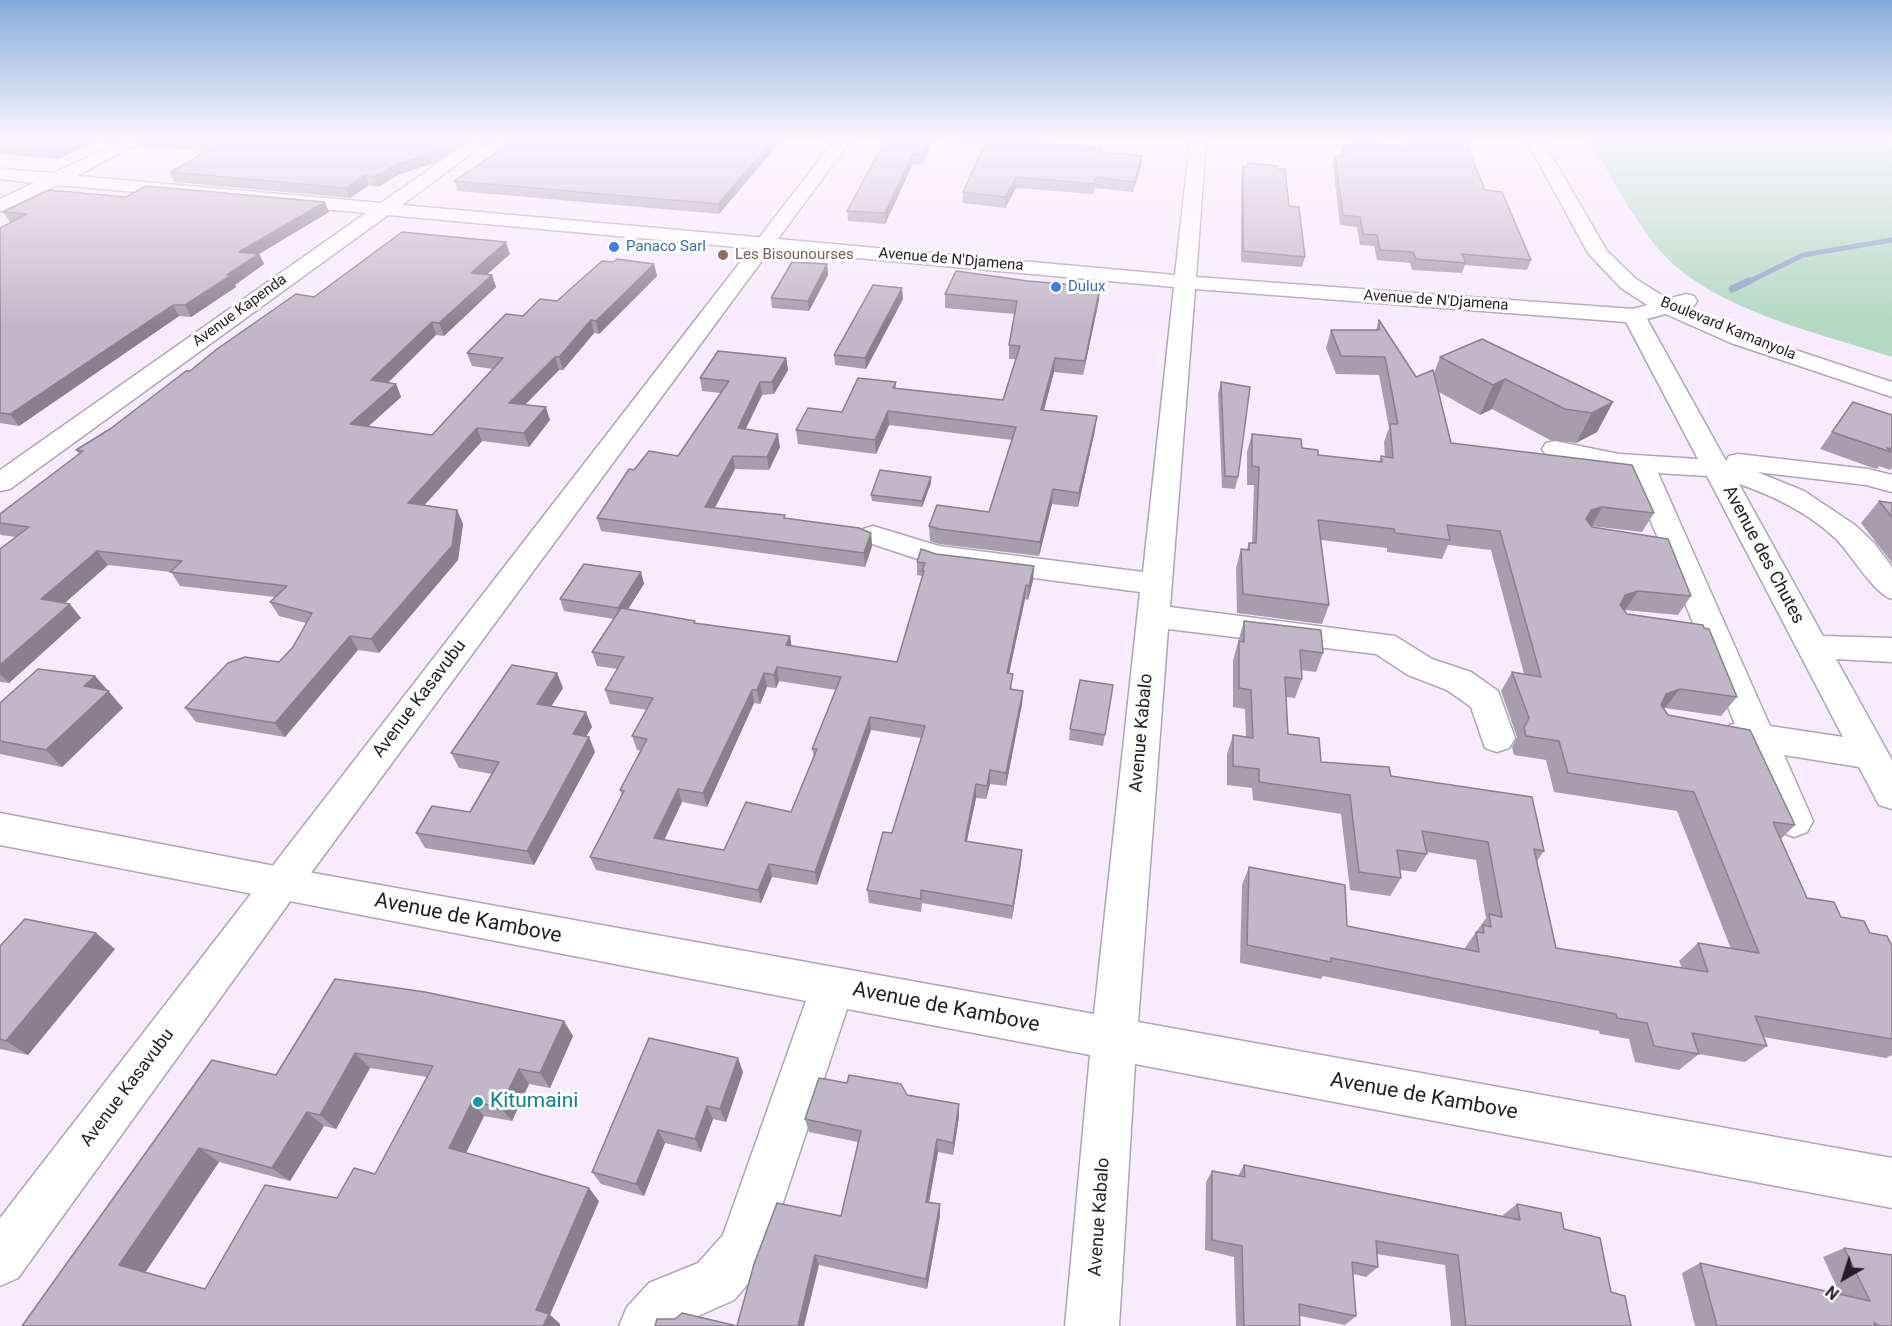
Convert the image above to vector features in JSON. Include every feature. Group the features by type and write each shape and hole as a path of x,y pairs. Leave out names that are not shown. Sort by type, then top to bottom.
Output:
{"street":[{"name":"Avenue de N'Djamena","path":"325,203 1184,282 1634,316 1676,304"},
{"name":"Avenue Kapenda","path":"0,483 392,203"},
{"name":"Avenue Kasavubu","path":"0,1260 280,884 795,203"},
{"name":"Avenue Kabalo","path":"1092,1326 1114,1039 1192,203"},
{"name":"Boulevard Kamanyola","path":"1570,203 1606,265 1636,289 1892,374"},
{"path":"1593,203 1603,219"},
{"name":"Boulevard Kamanyola","path":"1620,248 1676,304 1719,329 1892,390"},
{"name":"Avenue des Chutes","path":"1634,316 1892,794"},
{"path":"1555,449 1593,458 1640,464 1715,464 1868,477 1892,483"},
{"path":"1640,464 1794,821"},
{"path":"1715,464 1809,506 1859,545 1892,589"},
{"path":"873,535 936,555 1384,644 1420,667 1459,681 1486,700 1497,738"},
{"path":"1645,544 1677,548"},
{"path":"1681,629 1713,633"},
{"path":"1813,647 1892,650"},
{"path":"1712,730 1871,754"},
{"name":"Avenue de Kambove","path":"0,829 280,884 1892,1183"},
{"path":"646,1326 668,1302 716,1282 743,1251 833,987"}],"green space":[{"path":"1627,203 1892,203 1892,357 1764,316 1703,286 1677,267 1655,245"}],"building":[{"path":"22,203 323,203 239,252 259,254 227,275 230,276 185,305 173,305 10,414 0,413 0,228 27,214 3,212"},
{"path":"851,203 890,203 885,213 847,211"},
{"path":"1243,203 1289,203 1289,206 1299,207 1305,257 1243,251"},
{"path":"1341,203 1507,203 1531,260 1462,254 1466,263 1416,259 1413,252 1380,250 1377,235 1363,234 1360,217 1343,215"},
{"path":"402,232 506,242 471,273 492,275 439,323 432,322 371,380 396,384 350,424 432,435 503,358 467,353 506,314 523,316 540,299 557,301 602,261 613,262 617,259 654,264 596,321 591,320 559,357 555,357 509,403 546,407 524,433 477,428 408,503 457,510 452,546 371,639 350,636 275,723 185,708 228,663 245,657 279,662 293,647 312,613 270,602 287,586 170,572 182,561 97,551 41,599 70,604 0,665 0,549 29,527 0,523 0,514 83,451 76,450 110,429 217,349 296,294 314,297"},
{"path":"792,262 827,264 808,301 771,298"},
{"path":"956,271 1028,281 1100,287 1085,361 1055,358 1041,410 1097,416 1079,493 1053,489 1040,542 929,526 937,505 989,512 1016,427 888,411 875,440 796,430 808,408 842,412 858,378 896,382 893,388 1003,400 1020,346 1009,345 1017,301 945,294"},
{"path":"873,285 902,288 865,358 834,355"},
{"path":"1379,320 1416,377 1433,370 1451,443 1632,465 1654,513 1602,507 1591,510 1586,519 1592,527 1668,539 1691,596 1638,591 1625,595 1620,605 1627,614 1703,625 1704,628 1709,629 1737,697 1680,689 1666,694 1661,705 1668,715 1750,730 1795,825 1773,822 1807,898 1834,902 1841,917 1864,921 1870,933 1887,936 1892,946 1892,1039 1755,1016 1767,1046 1692,1033 1699,1054 1654,1046 1647,1023 1617,1018 1616,1014 1331,958 1331,962 1247,945 1249,867 1345,885 1347,926 1479,952 1476,932 1484,933 1483,925 1491,927 1489,914 1502,917 1488,842 1422,831 1427,854 1397,850 1401,878 1359,872 1350,795 1259,782 1259,769 1233,766 1233,735 1253,738 1251,690 1239,688 1239,641 1244,642 1244,621 1321,630 1323,653 1300,650 1302,679 1285,677 1288,734 1319,738 1321,762 1389,767 1391,776 1532,797 1544,851 1534,849 1556,948 1708,972 1698,943 1759,953 1694,792 1568,773 1559,741 1526,736 1524,728 1529,718 1512,672 1541,677 1500,531 1447,525 1450,540 1395,533 1394,529 1318,520 1329,605 1243,594 1241,549 1249,550 1249,543 1256,543 1259,467 1252,466 1252,434 1301,439 1302,448 1318,450 1318,455 1382,462 1381,456 1393,458 1390,424 1398,424 1385,357 1341,356 1331,330 1379,330"},
{"path":"1482,339 1613,402 1592,413 1565,409 1505,379 1493,385 1440,357"},
{"path":"718,351 786,358 772,382 760,382 738,428 778,434 767,457 733,456 705,507 785,515 784,518 859,528 871,533 864,553 597,518 629,469 634,470 649,451 678,456 729,381 700,378"},
{"path":"1221,382 1250,387 1238,477 1225,476"},
{"path":"1853,402 1892,415 1892,449 1887,448 1891,452 1832,432"},
{"path":"880,470 931,477 922,501 871,495"},
{"path":"1879,501 1892,503 1892,517"},
{"path":"921,549 936,554 1034,566 1029,586 1026,585 1007,673 1013,674 1010,689 1023,691 1006,773 990,770 987,786 976,784 965,841 1022,850 1013,906 921,890 921,899 867,890 883,832 892,833 925,726 870,717 815,872 769,864 758,890 590,857 624,791 620,790 647,739 632,736 653,698 605,690 624,657 592,652 621,608 695,621 694,623 790,636 786,645 897,662 924,571 922,571 925,563 917,562","holes":["777,667 841,677 812,749 817,749 791,812 746,802 724,850 654,838 678,789 703,793 752,690 757,690 764,673 774,675"]},
{"path":"584,564 641,572 618,608 560,599"},
{"path":"512,665 557,673 537,704 586,712 573,734 589,737 527,851 416,833 432,806 470,812 499,762 451,753"},
{"path":"38,669 95,676 84,686 109,691 46,750 0,741 0,703"},
{"path":"1080,680 1113,685 1105,735 1070,729"},
{"path":"25,919 96,933 6,1041 0,1039 0,946"},
{"path":"335,979 425,992 564,1021 540,1073 519,1069 500,1107 472,1102 449,1148 589,1188 536,1310 549,1314 543,1326 22,1326 212,1060 276,1075","holes":["355,1053 433,1066 375,1174 354,1168 337,1198 265,1185 205,1289 119,1265 199,1148 272,1168 307,1112 320,1115"]},
{"path":"649,1038 738,1058 720,1109 707,1106 695,1139 658,1130 636,1184 592,1172"},
{"path":"849,1075 901,1084 907,1095 959,1104 953,1143 937,1139 926,1202 940,1204 926,1279 815,1255 798,1326 737,1326 754,1264 777,1203 841,1216 861,1131 805,1119 819,1078 847,1083"},
{"path":"1244,1165 1520,1220 1517,1204 1561,1213 1564,1229 1600,1238 1611,1292 1625,1296 1631,1326 1466,1326 1458,1255 1376,1241 1378,1267 1352,1262 1356,1316 1299,1304 1300,1326 1244,1326 1242,1246 1212,1240 1212,1171 1245,1177"},
{"path":"1844,1248 1892,1255 1892,1326 1880,1326 1874,1323 1875,1326 1717,1326 1700,1263 1870,1301"},
{"path":"682,1313 737,1326 655,1326 657,1319 675,1319"}],"waterway":[{"path":"1746,283 1803,255 1892,240"},
{"path":"1732,289 1749,281"}],"place":[{"name":"Panaco Sarl","path":"614,247"},
{"name":"Les Bisounourses","path":"723,255"},
{"name":"Dulux","path":"1056,287"},
{"name":"Kitumaini","path":"478,1102"}]}
